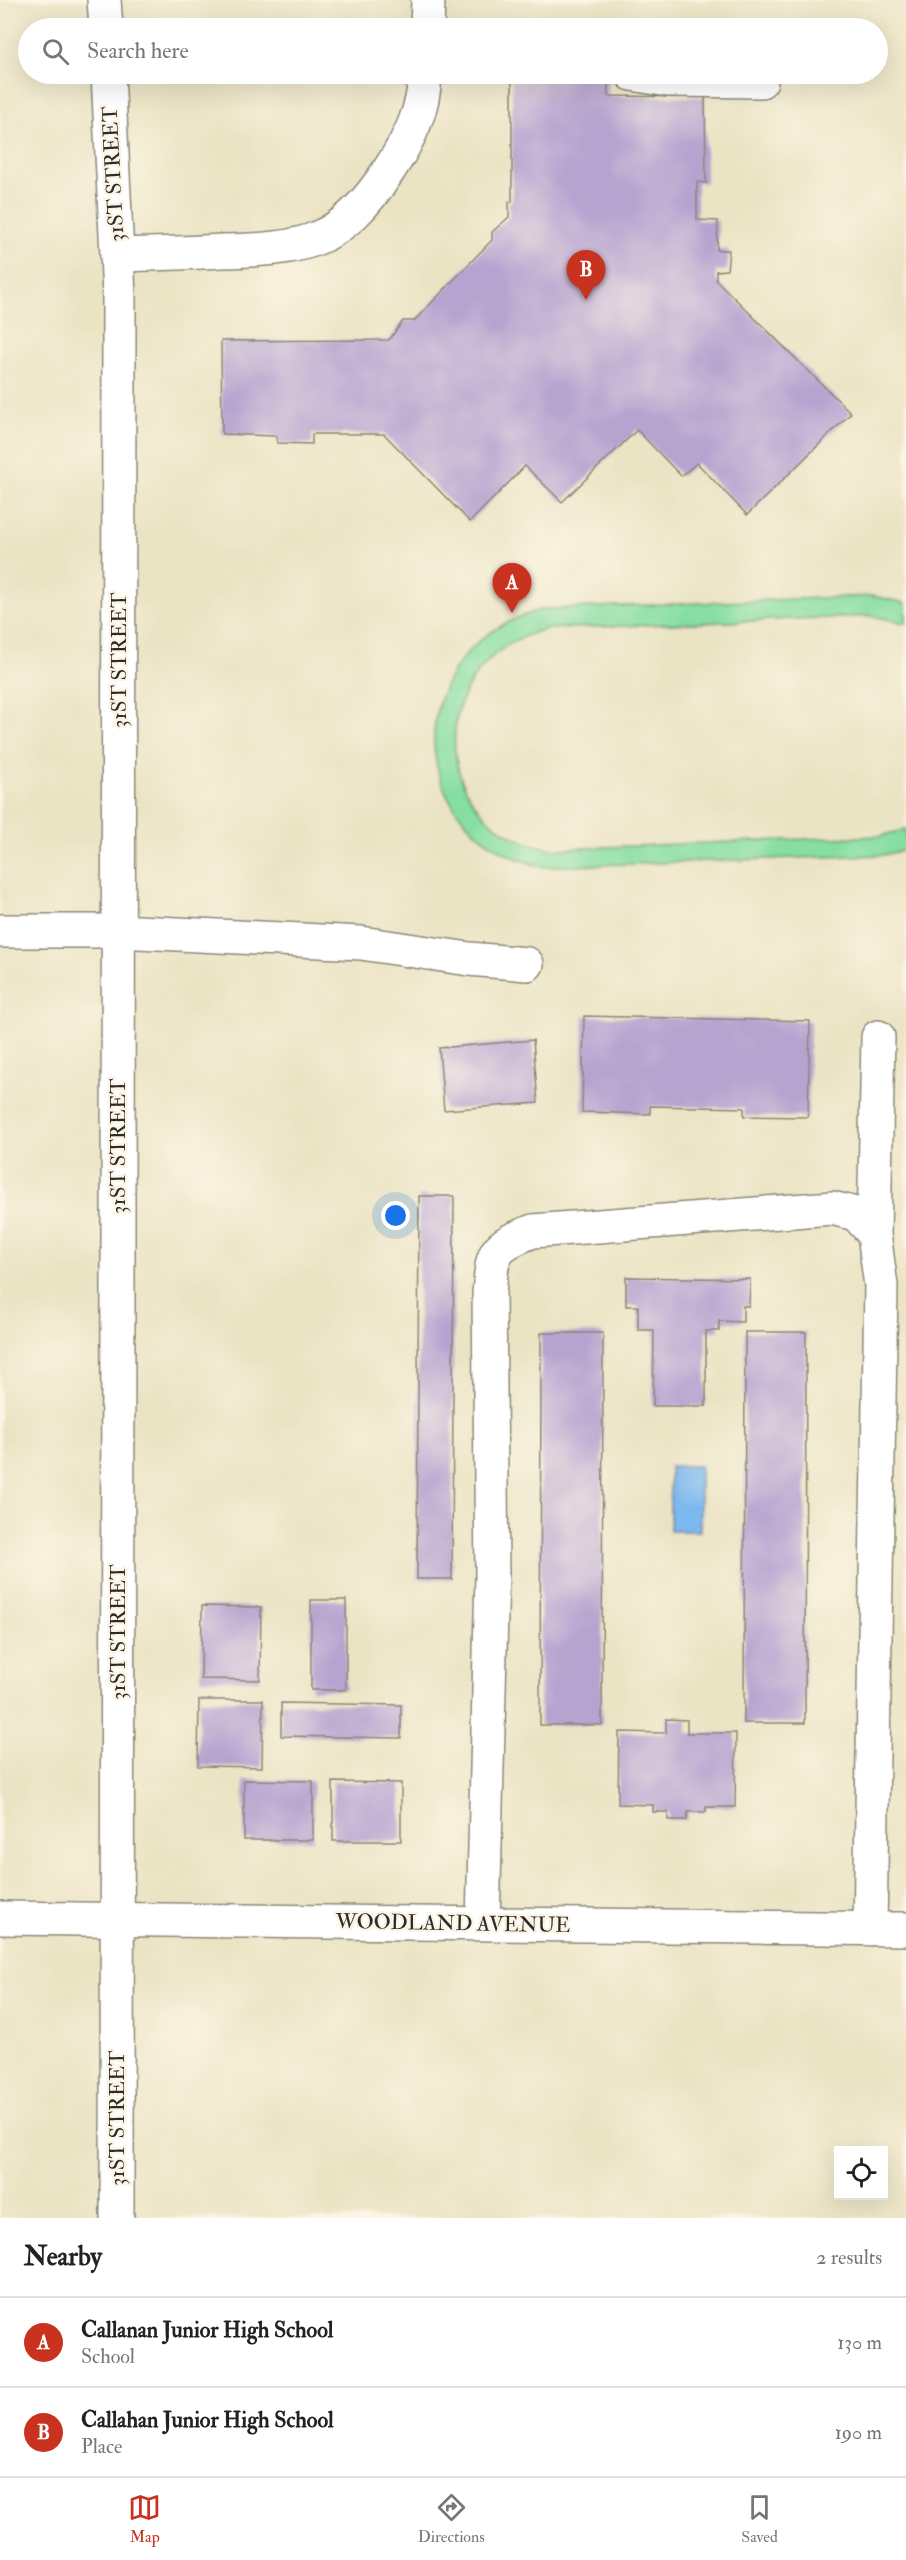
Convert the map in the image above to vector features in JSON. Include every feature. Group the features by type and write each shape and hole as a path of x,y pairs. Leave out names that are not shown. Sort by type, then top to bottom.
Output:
{"main road":[{"path":"104,0 105,18"},
{"path":"427,18 428,0"},
{"name":"31ST STREET","path":"108,84 119,295 117,2218"},
{"path":"117,255 276,250 305,244 331,231 355,214 375,190 406,144 418,115 423,84"},
{"path":"0,931 118,931 361,943 469,959 527,964"},
{"path":"870,1929 881,1286 874,1234 878,1037"},
{"path":"483,1923 492,1575 489,1305 492,1260 505,1242 533,1231 832,1208 856,1214 874,1234"},
{"name":"WOODLAND AVENUE","path":"0,1918 906,1929"}],"green space":[{"path":"873,596 906,603 906,623 872,616 547,629 505,647 476,674 459,708 455,745 462,780 481,812 512,836 555,849 881,836 906,829 906,850 883,855 543,867 495,847 461,817 441,779 434,738 441,697 462,659 496,629 544,609"}],"water":[{"path":"670,1466 700,1466 700,1531 670,1531"}],"building":[{"path":"512,84 608,84 608,96 705,97 706,183 697,182 697,220 718,221 717,250 729,250 727,270 716,271 716,280 851,413 747,515 697,463 681,476 637,430 562,502 525,466 470,522 384,434 312,434 312,444 277,443 276,436 222,434 221,341 389,340 403,321 414,321 492,240 492,232 509,217 509,202 512,202"},
{"path":"584,1016 810,1021 808,1117 744,1116 744,1108 650,1106 650,1114 582,1112"},
{"path":"533,1040 538,1103 444,1110 439,1048"},
{"path":"419,1196 454,1196 452,1579 417,1579"},
{"path":"626,1277 750,1279 749,1306 743,1306 743,1322 719,1321 719,1331 706,1331 706,1406 653,1406 654,1330 638,1330 638,1306 626,1306"},
{"path":"745,1332 806,1332 805,1723 744,1723"},
{"path":"541,1333 603,1333 602,1725 540,1725"},
{"path":"311,1600 346,1600 346,1690 311,1690"},
{"path":"202,1606 261,1607 260,1680 201,1679"},
{"path":"199,1700 263,1700 262,1767 198,1766"},
{"path":"281,1703 401,1705 401,1738 281,1736"},
{"path":"666,1719 687,1720 687,1733 736,1733 735,1807 706,1807 706,1812 688,1812 687,1820 668,1820 668,1812 653,1812 653,1805 618,1804 619,1732 666,1733"},
{"path":"244,1780 313,1781 313,1840 244,1840"},
{"path":"333,1782 401,1783 401,1841 333,1841"}],"place":[{"name":"Callahan Junior High School","path":"586,300"},
{"name":"Callanan Junior High School","path":"512,613"}]}
